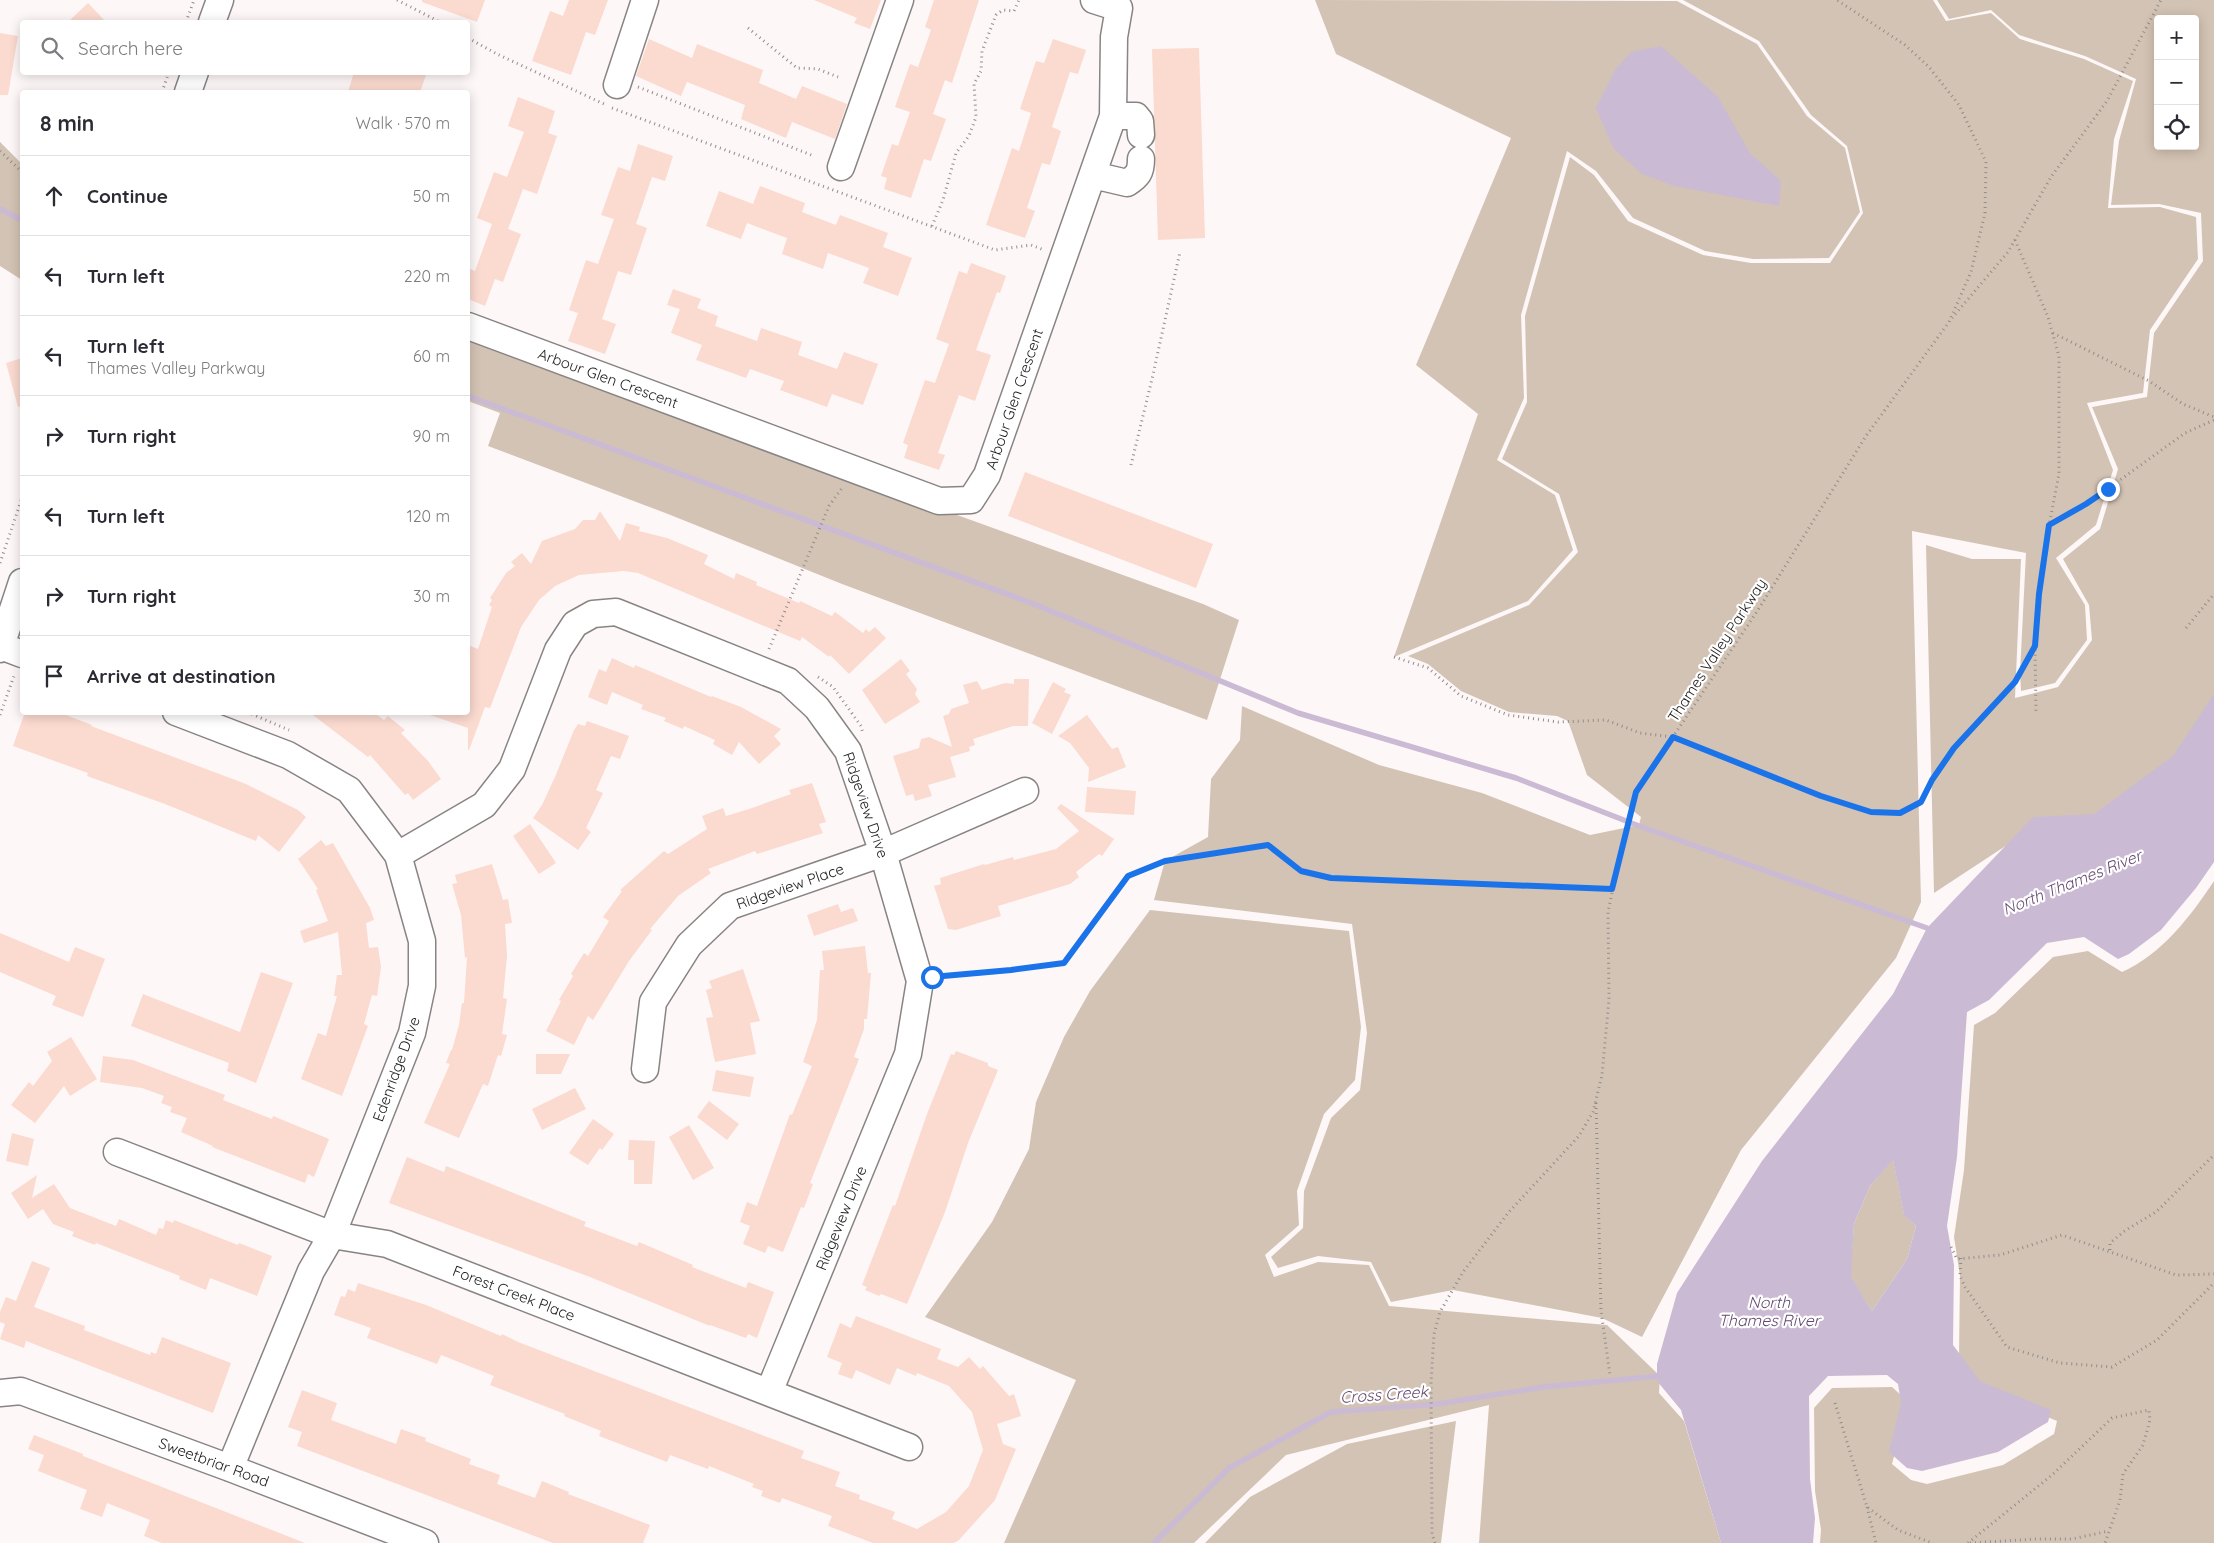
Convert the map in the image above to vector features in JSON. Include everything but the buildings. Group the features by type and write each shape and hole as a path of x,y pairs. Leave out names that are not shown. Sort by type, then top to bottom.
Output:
{"street":[{"path":"213,20 220,0"},
{"path":"623,84 645,0"},
{"path":"841,167 900,0"},
{"name":"Arbour Glen Crescent","path":"470,327 939,501 971,500 988,476 1113,116 1114,37 1119,8 1094,0"},
{"path":"189,90 194,75"},
{"path":"1092,175 1127,183 1137,177 1141,168 1140,121 1136,116 1113,116"},
{"path":"11,651 20,595"},
{"name":"Ridgeview Drive","path":"398,855 484,805 512,769 558,650 575,624 593,614 616,612 788,681 817,708 848,750 883,854 920,981 908,1054 769,1392"},
{"name":"Edenridge Drive","path":"184,715 288,755 349,790 398,855 422,941 422,986 412,1033 332,1235 311,1271 230,1468"},
{"name":"Ridgeview Place","path":"645,1069 653,1002 689,944 730,906 883,854 1026,791"},
{"name":"Forest Creek Place","path":"117,1152 332,1235 387,1244 908,1447"},
{"name":"Sweetbriar Road","path":"0,1393 21,1391 230,1468 425,1543"}],"path":[{"path":"187,20 194,0"},
{"path":"397,0 436,20"},
{"path":"932,226 943,200 956,154 969,136 976,117 974,84 981,71 982,50 996,15 1004,10 1014,11 1019,0"},
{"name":"Thames Valley Parkway","path":"1434,1543 1432,1534 1431,1382 1434,1334 1438,1319 1456,1284 1508,1213 1579,1136 1593,1112 1602,1076 1609,1000 1608,912 1636,792 1758,610 1866,436 1949,322 1971,272 1985,213 1986,162 1959,105 1929,67 1905,45 1837,0"},
{"path":"1949,322 2008,252 2051,177 2107,101 2161,0"},
{"path":"748,28 797,68 818,69 838,77"},
{"path":"470,39 497,54 607,106 995,250 1031,245 1064,257"},
{"path":"163,90 168,75"},
{"path":"623,84 814,156"},
{"path":"0,151 20,170"},
{"path":"2015,240 2048,318 2059,356 2059,474 2039,594 2035,646 2036,712"},
{"path":"1131,465 1180,252"},
{"path":"2052,332 2145,379 2182,404 2214,418"},
{"path":"2049,525 2086,504 2185,433 2214,418"},
{"path":"769,649 829,506 855,470"},
{"path":"0,563 20,504"},
{"path":"2186,628 2214,594"},
{"path":"761,645 777,652"},
{"path":"1394,657 1428,668 1461,696 1508,716 1558,722 1606,720 1640,733 1673,737 1821,796 1871,812 1900,813 1921,802 1932,780 1954,748 2015,682 2035,646"},
{"path":"0,715 11,651"},
{"path":"817,676 833,687 861,726 864,735"},
{"path":"255,715 280,725 296,734"},
{"path":"932,977 1064,963 1128,876 1165,861 1268,845 1301,871 1331,878 1612,889"},
{"path":"1596,1098 1601,1311 1610,1376"},
{"path":"2110,1250 2110,1243 2126,1230 2156,1212 2214,1155"},
{"path":"1951,1247 1957,1258 2000,1255 2062,1235 2110,1250 2176,1275 2214,1274"},
{"path":"1961,1258 1960,1276 1962,1282 2007,1347 2060,1363 2112,1367 2157,1340 2189,1306 2214,1284"},
{"path":"1835,1403 1876,1543"},
{"path":"1969,1543 2052,1475 2112,1418 2149,1410 2150,1420 2143,1444 2123,1474 2120,1500 2105,1543"},
{"path":"1866,1507 1898,1530 1932,1543"},
{"path":"1969,1543 2037,1538 2072,1539 2109,1531"}],"shaded area":[{"path":"1315,0 1677,1 1757,44 1807,116 1845,148 1860,212 1829,258 1753,259 1705,251 1633,218 1596,171 1567,151 1521,315 1524,398 1497,460 1555,495 1573,550 1528,601 1394,657 1478,414 1416,365 1511,138 1336,54"},
{"path":"1683,0 1933,0 1946,21 1991,13 2020,39 2084,59 2133,81 2114,139 2108,208 2160,207 2196,217 2198,259 2150,330 2143,393 2087,403 2113,470 2096,525 2056,558 2085,605 2087,640 2055,683 2021,691 2020,673 2026,553 1912,531 1921,902 1896,958 1741,1150 1642,1337 1602,1318 1453,1290 1391,1302 1371,1262 1318,1256 1278,1268 1271,1257 1303,1228 1304,1191 1331,1118 1360,1090 1367,1033 1352,924 1154,900 1165,861 1208,837 1211,779 1240,740 1242,706 1379,765 1482,793 1590,835 1639,825 1641,817 1587,775 1568,721 1557,716 1509,712 1461,691 1428,664 1408,656 1529,605 1578,552 1559,494 1502,459 1527,402 1525,316 1570,157 1594,175 1628,221 1703,255 1751,263 1830,263 1863,213 1847,146 1811,115 1759,41"},
{"path":"1937,0 2214,0 2214,708 2175,766 2098,823 2036,826 1934,893 1926,545 1972,559 2021,559 2015,698 2058,687 2092,640 2089,605 2063,559 2100,529 2118,469 2092,407 2147,397 2154,333 2203,261 2201,213 2159,204 2111,205 2119,141 2136,79 2085,56 2019,35 1991,10 1949,19"},
{"path":"0,142 20,162 20,279 0,266"},
{"path":"470,339 1203,604 1239,620 1207,720 842,584 668,514 488,446 500,413 470,402"},
{"path":"2214,881 2214,1543 1820,1543 1821,1530 1815,1491 1814,1408 1832,1388 1892,1387 1902,1396 1905,1414 1892,1464 1911,1480 1927,1484 2003,1465 2054,1434 2057,1421 1985,1391 1959,1357 1960,1276 1954,1237 1964,1170 1974,1025 1995,1013 2053,957 2088,951 2122,972 2136,964 2150,955 2174,933"},
{"path":"1150,910 1349,931 1361,1027 1355,1080 1324,1114 1297,1191 1299,1225 1265,1255 1274,1277 1318,1262 1369,1265 1389,1306 1607,1325 1660,1376 1659,1393 1684,1421 1721,1543 1479,1543 1489,1405 1286,1455 1194,1543 1004,1543 1076,1380 925,1317 992,1222 1029,1149 1036,1102 1064,1037 1090,991"},
{"path":"1893,1159 1904,1214 1916,1226 1907,1259 1872,1311 1850,1277 1854,1224 1870,1186"},
{"path":"1456,1421 1441,1543 1205,1543 1250,1497 1347,1444"}],"water":[{"path":"1661,46 1718,97 1750,153 1781,181 1779,206 1674,186 1642,174 1613,148 1596,108 1615,70 1631,52"},
{"name":"North Thames River","path":"2214,694 2214,862 2196,888 2161,930 2129,954 2118,959 2084,937 2047,943 1989,1000 1967,1012 1957,1157 1947,1226 1954,1265 1953,1345 1980,1381 2051,1410 2048,1422 1998,1452 1922,1471 1907,1468 1889,1452 1901,1403 1898,1384 1887,1375 1828,1376 1809,1396 1810,1479 1815,1518 1813,1543 1721,1543 1681,1410 1657,1381 1657,1364 1677,1293 1762,1161 1893,994 1927,928 2033,817 2094,814 2173,756","holes":["1893,1160 1904,1215 1916,1226 1907,1259 1872,1311 1851,1277 1854,1224 1870,1186"]}],"waterway":[{"path":"0,209 20,219"},
{"path":"470,397 1029,602 1298,713 1516,778 1639,826 1927,928"},
{"name":"Cross Creek","path":"1154,1543 1229,1468 1331,1412 1437,1404 1543,1387 1660,1376"}],"route":[{"path":"932,977 1064,963 1128,876 1165,861 1268,845 1301,871 1331,878 1612,889 1636,792 1673,737 1821,796 1871,812 1900,813 1921,802 1932,780 1954,748 2015,682 2035,646 2039,594 2049,525 2108,489"}]}
